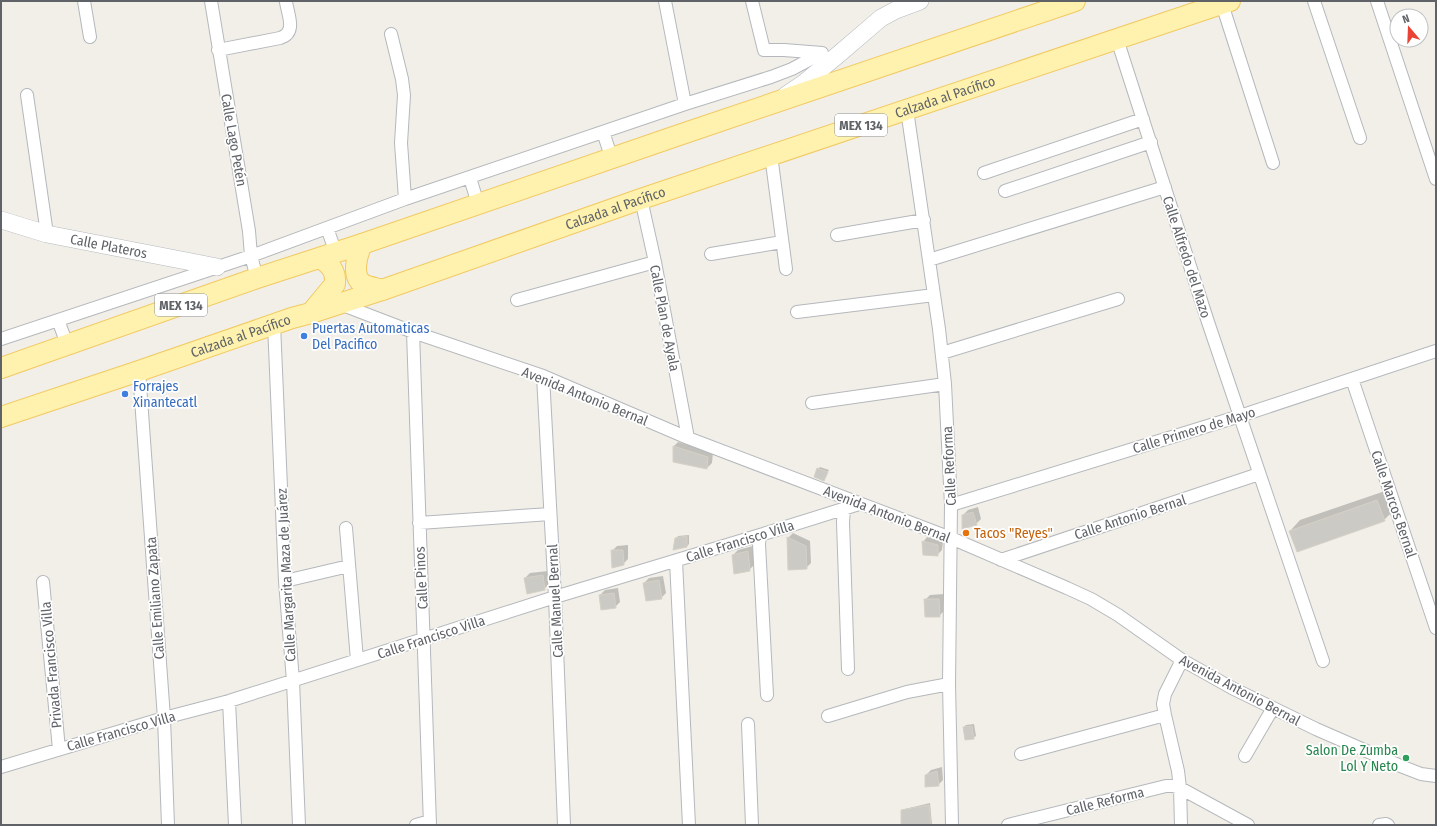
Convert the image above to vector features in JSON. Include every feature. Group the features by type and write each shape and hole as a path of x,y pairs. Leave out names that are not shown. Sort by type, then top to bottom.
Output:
{"main road":[{"path":"775,102 804,83 895,5 920,1"},
{"name":"MEX 134","path":"1,368 257,278 362,244 1075,1"},
{"name":"Calzada al Pacífico","path":"1,417 292,318 382,290 641,199 1226,2"},
{"name":"Calle Plateros","path":"1,220 47,234 217,267"},
{"path":"362,244 358,253 356,272 364,284 382,290"},
{"path":"311,313 335,284 334,274 329,264 328,255"}],"street":[{"path":"84,1 90,37"},
{"name":"Calle Lago Petén","path":"211,1 249,231 250,256 257,278"},
{"path":"665,1 685,104"},
{"path":"752,1 764,50 839,54"},
{"path":"1314,1 1360,138"},
{"path":"1377,1 1436,179"},
{"path":"218,50 280,38 286,35 289,32 290,24 286,2"},
{"path":"1226,2 1273,163"},
{"path":"391,34 402,79 404,95 401,143 405,199"},
{"name":"Calle Alfredo del Mazo","path":"1117,39 1208,322 1323,661"},
{"path":"1,339 250,256 405,199 685,104 771,77 792,69 822,53"},
{"path":"27,95 47,234"},
{"name":"Calle Reforma","path":"907,110 924,220 945,384 951,505 949,684 952,825"},
{"path":"984,173 1143,120"},
{"path":"603,132 612,159"},
{"path":"1005,191 1151,142"},
{"path":"771,156 786,269"},
{"path":"470,178 478,204"},
{"path":"929,260 1165,187"},
{"name":"Calle Plan de Ayala","path":"641,199 655,262 688,438"},
{"path":"836,235 924,220"},
{"path":"327,228 328,255"},
{"path":"711,254 782,242"},
{"path":"517,300 655,262"},
{"path":"797,312 934,294"},
{"path":"942,353 1118,299"},
{"name":"Avenida Antonio Bernal","path":"339,304 413,332 543,376 688,438 951,538 1090,599 1137,628 1182,660 1212,678 1273,708 1316,729 1403,767 1421,774 1436,776"},
{"path":"58,320 67,344"},
{"name":"Calle Margarita Maza de Juárez","path":"274,324 285,582 293,680 300,825"},
{"name":"Calle Pinos","path":"413,332 418,523 424,639 430,823"},
{"name":"Calle Primero de Mayo","path":"951,505 1240,416 1436,351"},
{"name":"Calle Emiliano Zapata","path":"138,371 164,718 168,825"},
{"name":"Calle Manuel Bernal","path":"543,376 555,597 564,825"},
{"name":"Calle Marcos Bernal","path":"1352,379 1436,628"},
{"path":"812,403 945,384"},
{"name":"Calle Antonio Bernal","path":"1001,560 1259,474"},
{"name":"Calle Francisco Villa","path":"1,766 164,718 229,701 555,597 859,504"},
{"path":"844,509 843,522 848,670"},
{"path":"418,523 550,514"},
{"path":"346,528 357,660"},
{"path":"760,535 759,544 767,695"},
{"path":"676,561 689,825"},
{"path":"285,582 349,566"},
{"name":"Privada Francisco Villa","path":"43,582 59,749"},
{"path":"1181,825 1178,771 1163,704 1165,694 1182,660"},
{"path":"828,716 907,692 949,684"},
{"path":"229,701 236,825"},
{"path":"1244,756 1273,708"},
{"path":"1021,754 1165,715"},
{"path":"748,724 752,825"},
{"name":"Calle Reforma","path":"1008,825 1166,786 1180,788"},
{"path":"1180,788 1248,825"},
{"path":"416,825 430,823"}],"building":[{"path":"673,446 708,457 707,469 673,462"},
{"path":"817,468 828,472 824,481 814,477"},
{"path":"1377,500 1385,521 1297,552 1289,531"},
{"path":"973,512 977,525 962,529 962,515"},
{"path":"687,536 687,547 673,550 675,538"},
{"path":"787,537 806,546 807,569 788,570"},
{"path":"922,541 938,545 938,556 923,555"},
{"path":"611,550 623,550 624,565 612,568"},
{"path":"748,551 750,571 734,574 732,555"},
{"path":"543,575 545,590 527,594 524,578"},
{"path":"659,580 662,599 646,601 643,583"},
{"path":"614,593 616,608 601,610 599,595"},
{"path":"924,599 939,599 940,617 925,617"},
{"path":"972,726 974,739 965,740 963,727"},
{"path":"937,771 939,786 925,787 925,775"},
{"path":"929,805 931,825 901,825 901,810"}],"place":[{"name":"Puertas Automaticas Del Pacifico","path":"304,336"},
{"name":"Forrajes Xinantecatl","path":"125,394"},
{"name":"Tacos \"Reyes\"","path":"966,533"},
{"name":"Salon De Zumba Lol Y Neto","path":"1406,758"}]}
